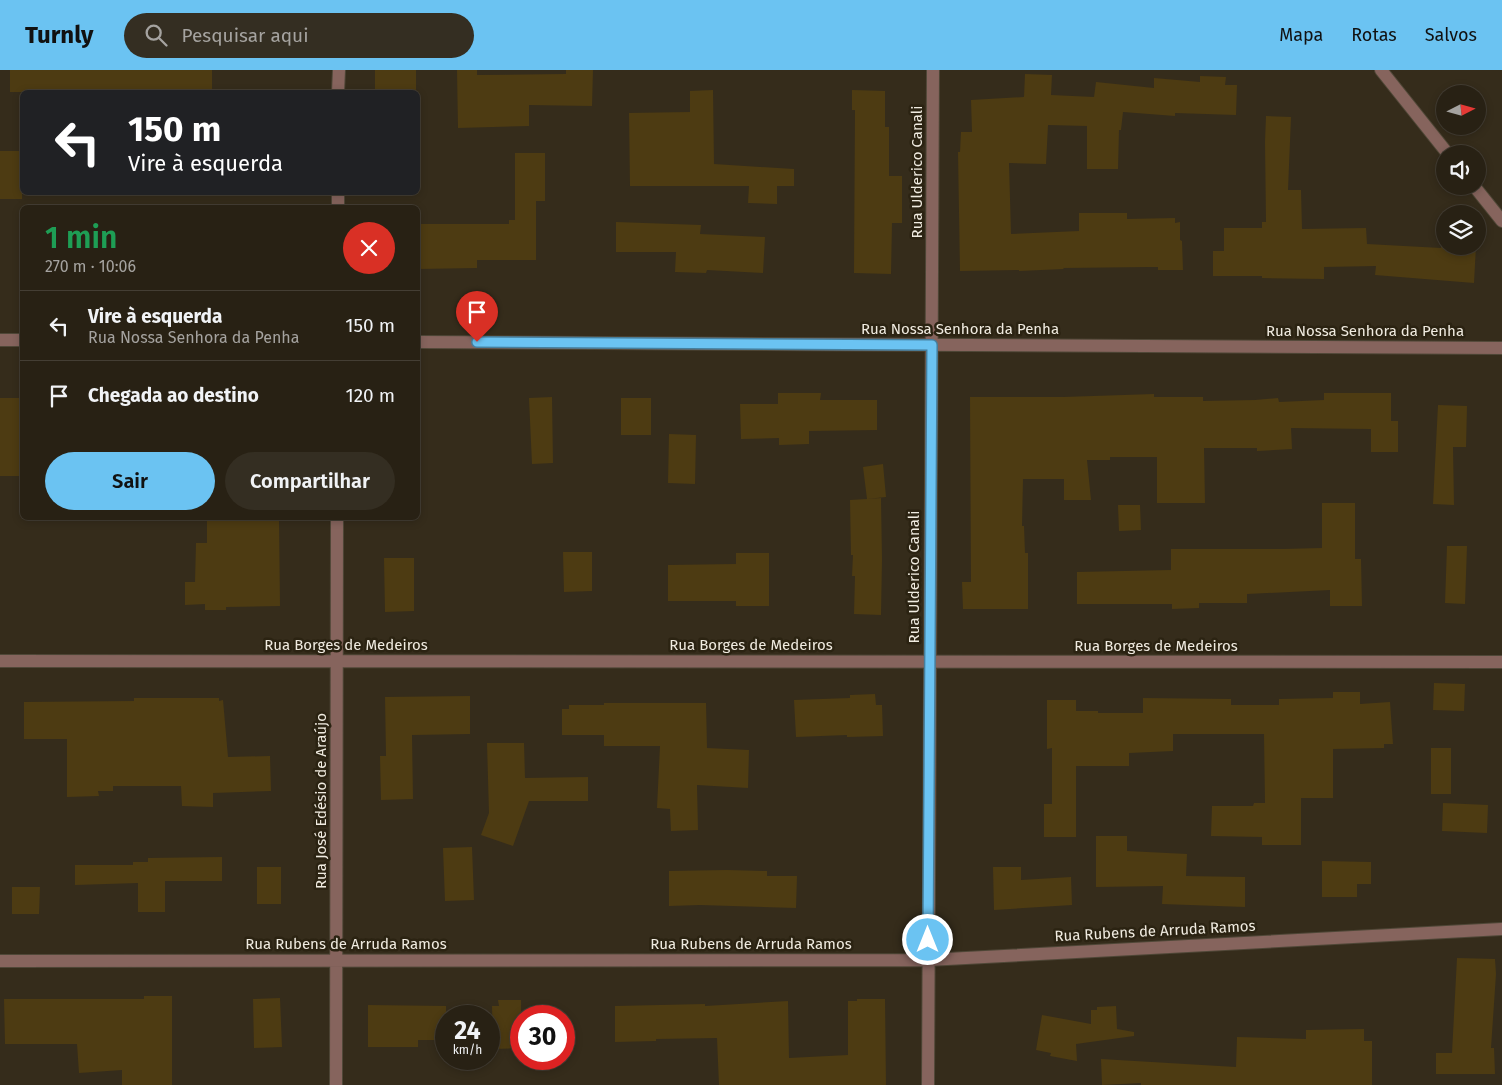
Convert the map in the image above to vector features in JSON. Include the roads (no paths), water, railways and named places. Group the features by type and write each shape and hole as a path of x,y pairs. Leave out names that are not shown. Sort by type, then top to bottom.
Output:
{"street":[{"path":"338,70 338,90"},
{"name":"Rua Ulderico Canali","path":"928,1085 934,70"},
{"path":"1381,70 1441,145"},
{"path":"1481,195 1502,221"},
{"path":"0,340 20,340"},
{"name":"Rua Nossa Senhora da Penha","path":"420,342 1502,348"},
{"name":"Rua José Edésio de Araújo","path":"336,1085 338,520"},
{"name":"Rua Borges de Medeiros","path":"0,661 1502,662"},
{"name":"Rua Rubens de Arruda Ramos","path":"0,961 928,960 1502,929"}]}
